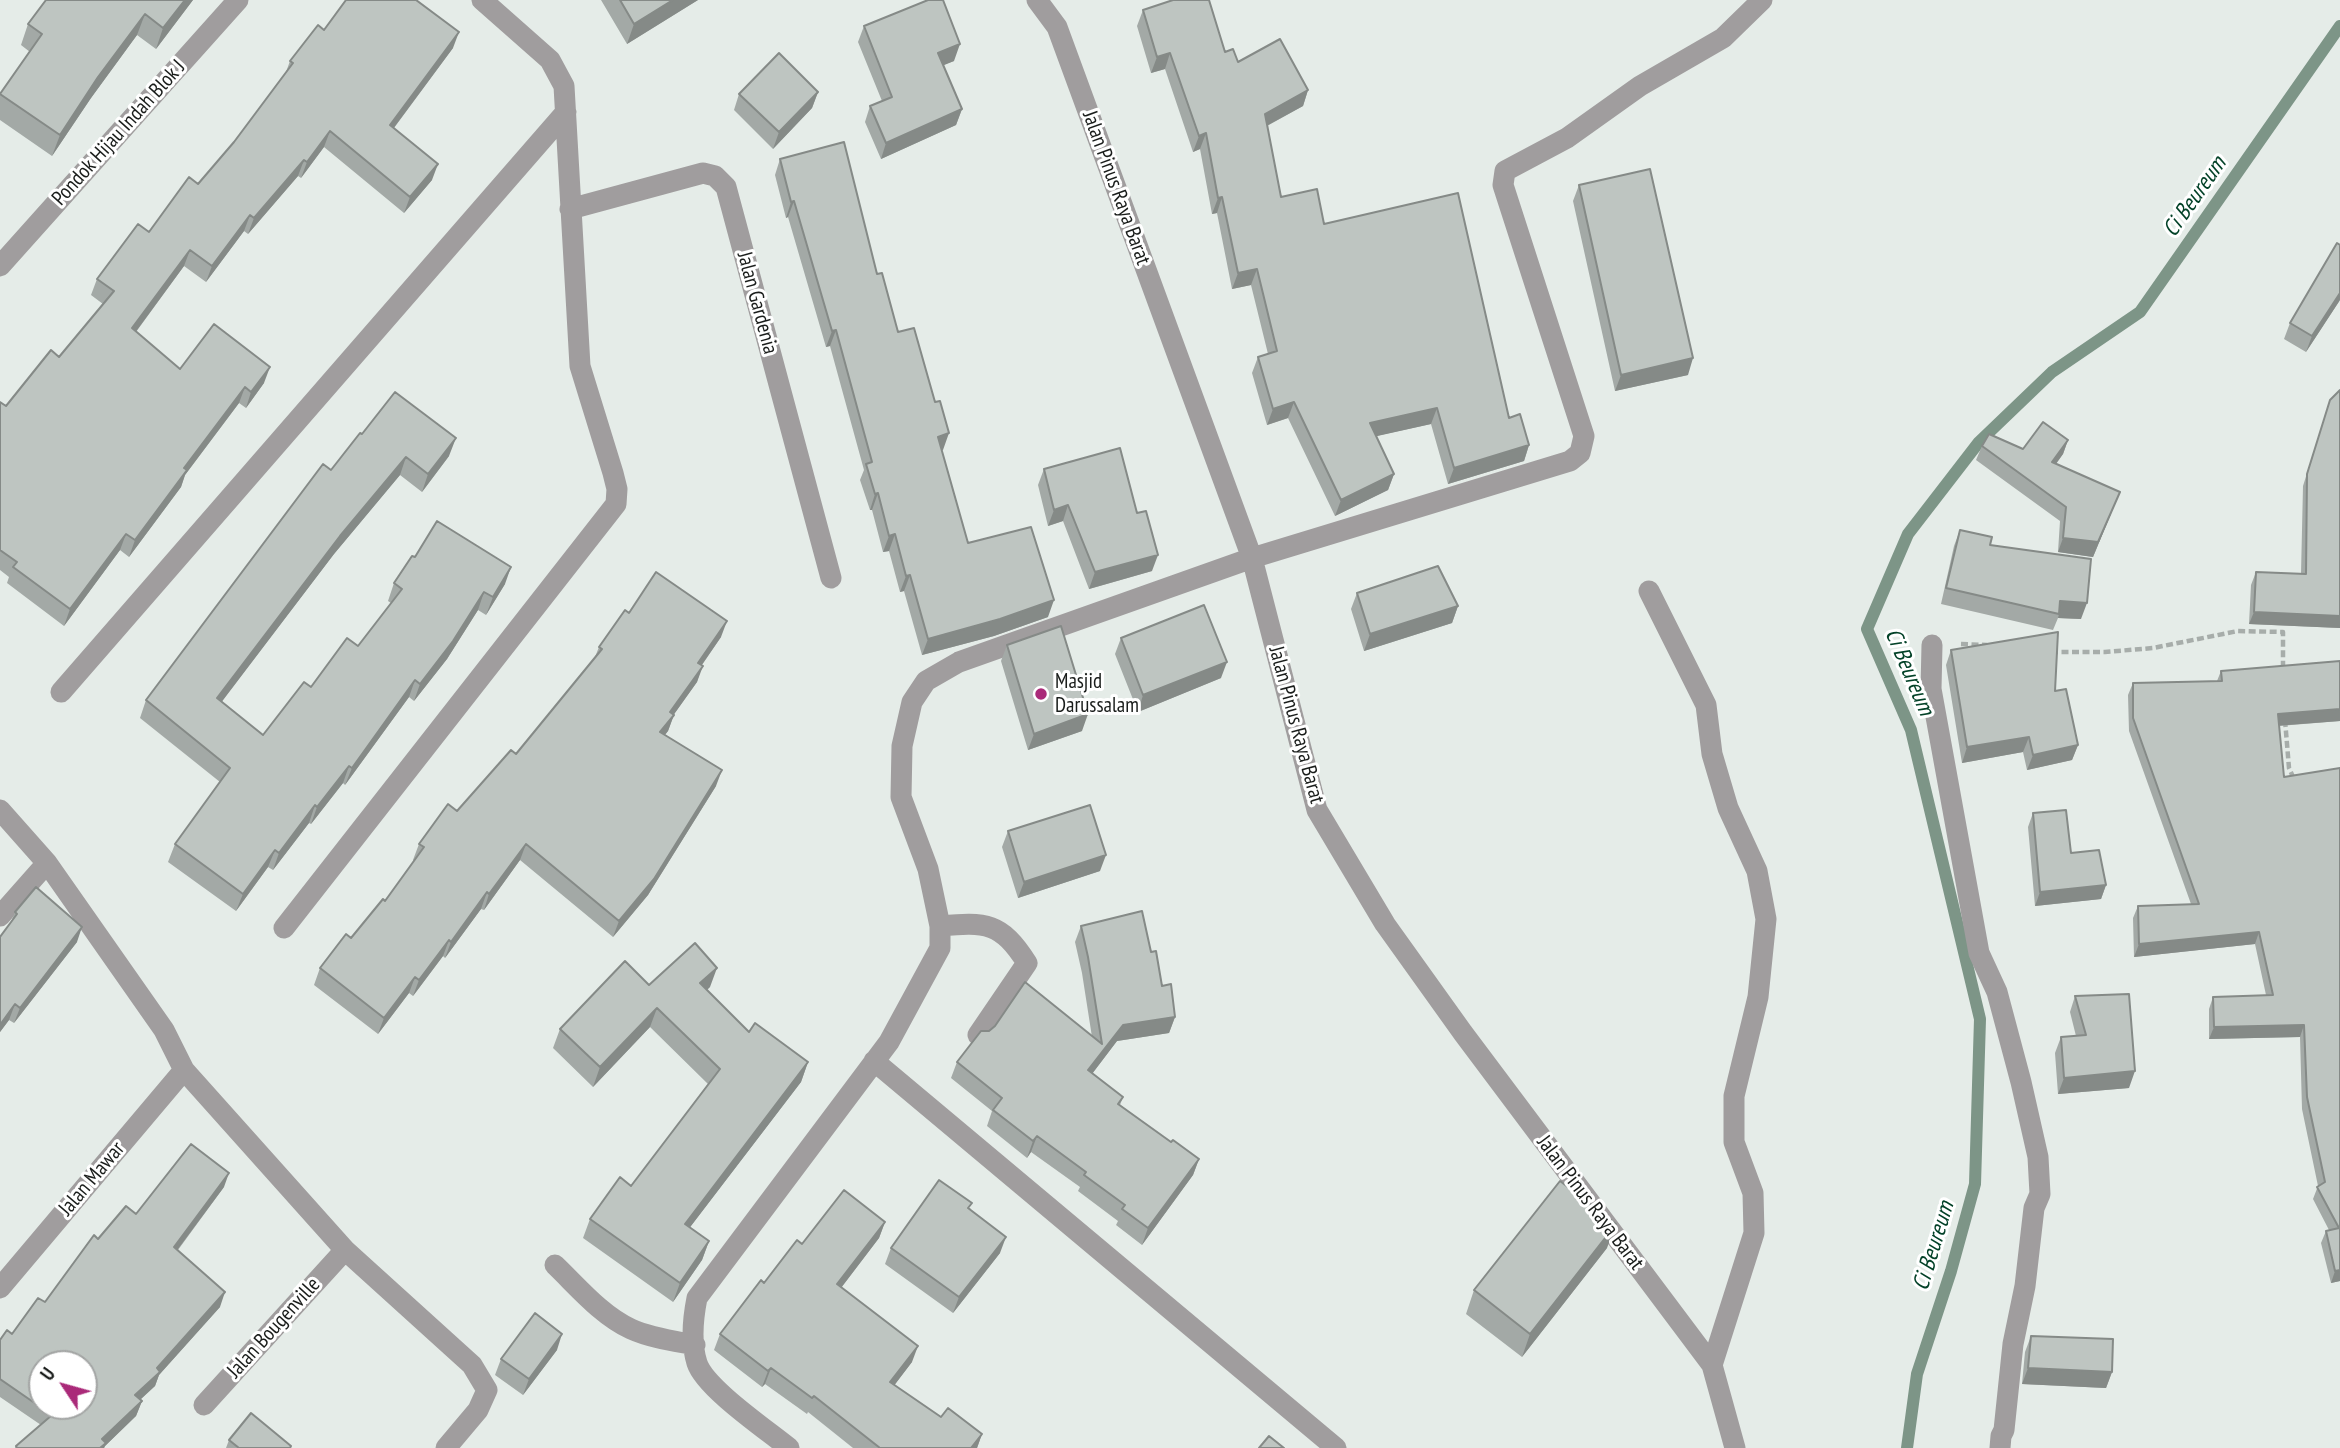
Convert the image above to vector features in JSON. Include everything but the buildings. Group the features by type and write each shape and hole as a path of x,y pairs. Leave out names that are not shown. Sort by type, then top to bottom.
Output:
{"street":[{"name":"Pondok Hijau Indah Blok J","path":"0,266 238,0"},
{"path":"284,928 616,504 617,489 580,366 564,86 550,60 482,0"},
{"name":"Jalan Pinus Raya Barat","path":"1037,0 1057,27 1252,558 1317,810 1385,924 1463,1033 1712,1365 1735,1448"},
{"path":"789,1448 709,1383 697,1364 693,1322 697,1298 889,1042 940,948 940,926 928,869 901,797 902,746 912,702 926,681 959,662 1252,558 1570,461 1580,453 1584,436 1503,185 1505,171 1567,138 1640,86 1723,38 1762,0"},
{"path":"61,692 566,112"},
{"name":"Jalan Gardenia","path":"570,209 703,173 715,176 726,187 831,578"},
{"path":"1649,591 1706,705 1712,754 1728,808 1757,871 1766,919 1758,997 1734,1096 1734,1142 1753,1193 1754,1233 1712,1365"},
{"path":"1932,645 1931,689 1979,953 1997,992 2038,1157 2040,1195 2034,1208 2000,1448"},
{"path":"0,810 47,863 164,1030 184,1070 345,1250 472,1365 487,1390 478,1410 446,1448"},
{"path":"0,916 47,863"},
{"path":"940,926 976,923 1002,932 1017,947 1027,963 978,1035"},
{"path":"874,1061 1336,1448"},
{"name":"Jalan Mawar","path":"0,1288 184,1070"},
{"name":"Jalan Bougenville","path":"204,1405 345,1250"},
{"path":"555,1265 599,1307 630,1328 663,1339 695,1345"}],"path":[{"path":"2046,652 2141,649 2238,631 2283,632 2283,673"},
{"path":"1932,645 1989,645"},
{"path":"2284,714 2288,768 2293,779 2305,778"}],"waterway":[{"name":"Ci Beureum","path":"1907,1448 1917,1374 1951,1271 1975,1184 1980,1019 1911,730 1867,629 1908,534 1979,442 2052,372 2140,312 2340,26"}],"place":[{"name":"Masjid Darussalam","path":"1041,694"}]}
